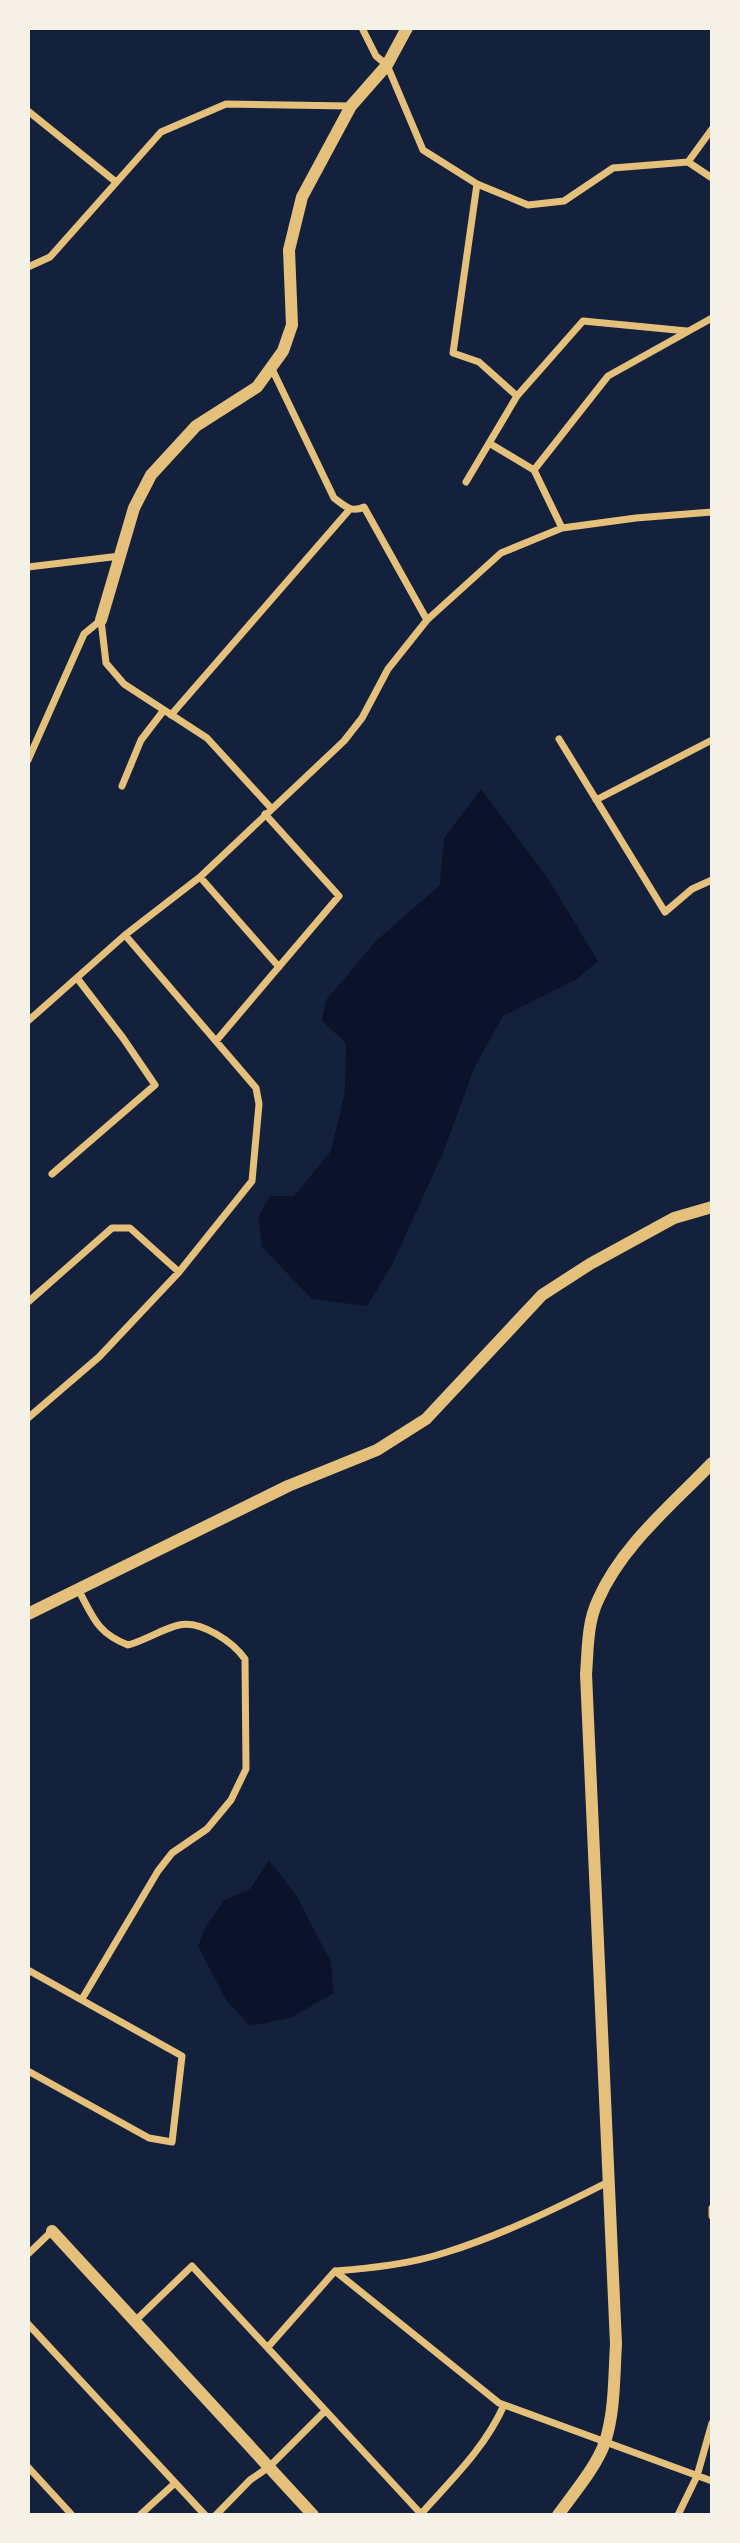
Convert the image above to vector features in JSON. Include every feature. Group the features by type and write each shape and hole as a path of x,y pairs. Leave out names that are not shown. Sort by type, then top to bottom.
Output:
{"street":[{"path":"362,28 376,56 387,65 423,150 477,184 528,205 564,201 613,168 688,162 712,178"},
{"path":"216,1041 339,896 207,738 124,684 107,663 101,620 134,508 151,475 196,426 257,387 283,351 292,325 289,250 302,197 351,106 387,65 408,28"},
{"path":"28,267 50,257 161,132 226,104 351,106"},
{"path":"28,111 116,182"},
{"path":"688,162 712,129"},
{"path":"477,184 453,353 479,362 517,396"},
{"path":"534,470 608,376 712,318"},
{"path":"466,482 517,396 583,321 687,331"},
{"path":"272,369 334,498 356,511 364,507 427,620"},
{"path":"489,443 534,470 562,528"},
{"path":"122,786 141,740 350,509"},
{"path":"28,1021 125,935 200,877 344,741 362,718 388,669 427,620 501,553 562,528 712,512"},
{"path":"28,568 120,556"},
{"path":"28,760 84,634 101,620"},
{"path":"558,739 665,912 692,889 712,880"},
{"path":"596,800 712,740"},
{"path":"200,877 279,967"},
{"path":"28,1418 99,1357 179,1272 252,1181 259,1104 256,1088 125,935"},
{"path":"52,1174 155,1085 124,1038 77,978"},
{"path":"28,1614 288,1486 377,1450 426,1419 542,1296 590,1264 674,1218 712,1207"},
{"path":"28,1302 112,1228 130,1228 179,1272"},
{"path":"558,2515 605,2443 612,2405 616,2344 586,1674 589,1630 597,1601 624,1554 712,1463"},
{"path":"78,1589 94,1620 110,1638 128,1645 180,1624 194,1625 237,1647 245,1659 246,1745 246,1769 231,1800 207,1829 172,1853 158,1871 82,1999"},
{"path":"28,1970 181,2056 172,2142 149,2138 28,2071"},
{"path":"268,2347 335,2271 378,2267 444,2253 526,2223 610,2181"},
{"path":"712,2208 712,2216"},
{"path":"28,2253 52,2231 313,2515"},
{"path":"135,2321 192,2266 421,2515 477,2452 494,2428 504,2405"},
{"path":"335,2271 504,2405 712,2481"},
{"path":"28,2324 205,2515"},
{"path":"216,2515 325,2411"},
{"path":"678,2515 697,2476 712,2423"},
{"path":"28,2467 72,2515"},
{"path":"140,2515 174,2483"}],"water":[{"path":"481,789 547,877 598,961 577,979 503,1016 475,1066 443,1153 392,1265 367,1306 312,1299 262,1247 258,1217 270,1196 294,1196 331,1151 345,1092 346,1043 322,1021 326,1000 376,941 440,885 444,838"},
{"path":"269,1860 296,1895 331,1962 334,1993 290,2018 250,2026 226,2000 198,1946 207,1924 225,1900 250,1889"}]}
